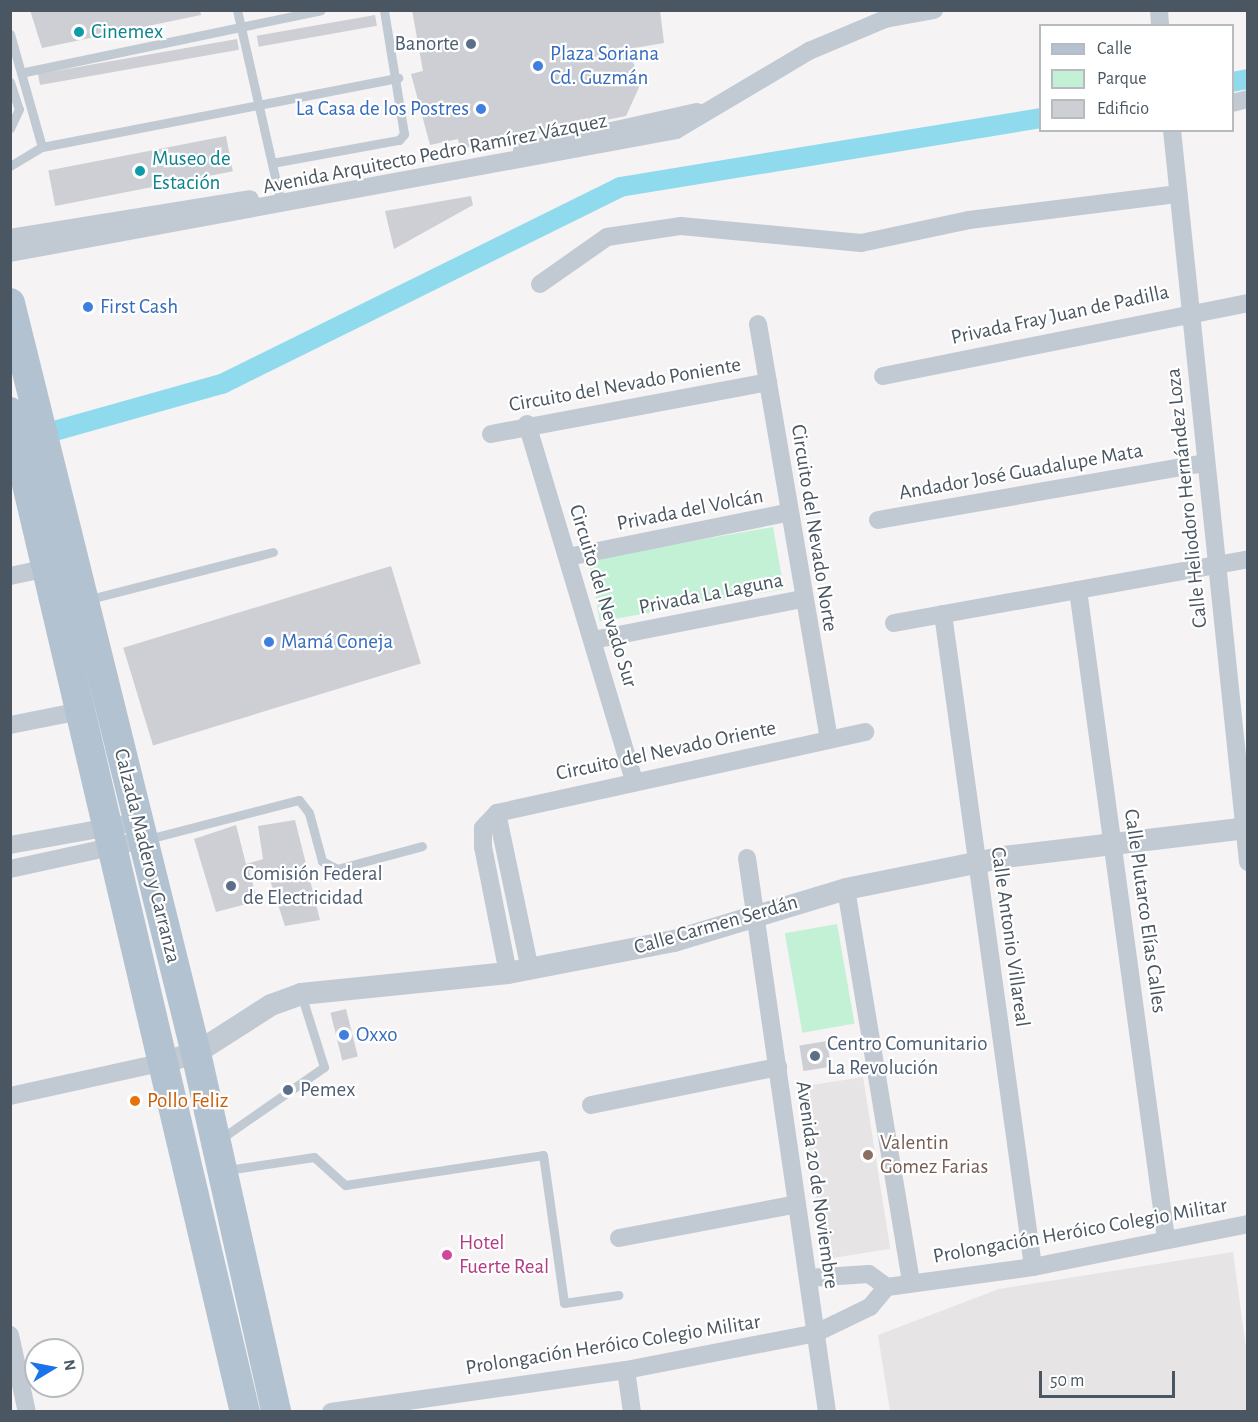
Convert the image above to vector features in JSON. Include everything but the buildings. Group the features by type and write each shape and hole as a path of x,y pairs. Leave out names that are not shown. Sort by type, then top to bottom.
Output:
{"main road":[{"name":"Calzada Madero y Carranza","path":"10,303 17,418 34,453 46,503 84,601 85,664 81,711 245,1412"},
{"name":"Calzada Madero y Carranza","path":"46,503 47,568 85,664 141,831 196,1053 276,1411"}],"street":[{"name":"Avenida Arquitecto Pedro Ramírez Vázquez","path":"10,253 559,156 676,130 720,107 809,51 885,19 934,10"},
{"name":"Avenida Arquitecto Pedro Ramírez Vázquez","path":"10,238 448,166 720,107"},
{"name":"Calle Heliodoro Hernández Loza","path":"1172,132 1248,862"},
{"path":"540,284 607,237 681,226 861,243 969,220 1178,194"},
{"name":"Privada Fray Juan de Padilla","path":"883,376 1191,310 1248,303"},
{"name":"Circuito del Nevado Norte","path":"758,324 787,513 829,738"},
{"name":"Circuito del Nevado Poniente","path":"491,434 527,424 768,382"},
{"name":"Circuito del Nevado Sur","path":"527,424 634,781"},
{"name":"Andador José Guadalupe Mata","path":"878,520 1206,463"},
{"name":"Privada del Volcán","path":"568,557 787,513"},
{"path":"894,623 1248,559"},
{"path":"10,576 47,568"},
{"name":"Calle Plutarco Elías Calles","path":"1078,590 1166,1238"},
{"name":"Privada La Laguna","path":"593,640 802,599"},
{"name":"Calle Antonio Villareal","path":"943,614 1033,1267"},
{"path":"10,725 81,711"},
{"name":"Circuito del Nevado Oriente","path":"497,813 829,738 865,732"},
{"path":"497,813 483,828 519,971"},
{"path":"497,813 519,971"},
{"name":"Calle Carmen Serdán","path":"164,1062 196,1053 271,1005 301,994 519,971 674,941 756,914 846,889 977,863 1246,828"},
{"path":"10,869 111,837 141,831"},
{"path":"10,845 111,837"},
{"name":"Avenida 20 de Noviembre","path":"747,858 827,1412"},
{"path":"846,889 911,1283"},
{"path":"10,1096 164,1062"},
{"path":"591,1105 778,1067"},
{"path":"619,1238 797,1204"},
{"name":"Prolongación Heróico Colegio Militar","path":"332,1412 626,1370 816,1333 870,1307 887,1287 1033,1267 1166,1238 1246,1226"},
{"path":"808,1278 869,1274 887,1287"},
{"path":"10,1335 27,1412"},
{"path":"626,1370 632,1412"}],"lane":[{"path":"237,10 279,195"},
{"path":"25,72 321,10"},
{"path":"272,164 399,140 407,127 384,10"},
{"path":"10,34 25,72 42,147"},
{"path":"10,166 42,147 398,78"},
{"path":"10,82 19,109 10,128"},
{"path":"84,601 273,552"},
{"path":"141,831 299,800 309,813 322,861 337,869 422,846"},
{"path":"216,1142 324,1067 301,994"},
{"path":"222,1171 314,1157 345,1185 543,1155 564,1303 618,1295"}],"shaded area":[{"path":"863,1077 890,1249 825,1259 798,1087"},
{"path":"1233,1252 1247,1356 1247,1411 890,1411 878,1335 999,1289"}],"green space":[{"path":"773,527 784,589 600,622 589,559"},
{"path":"837,924 855,1023 802,1033 785,933"}],"waterway":[{"path":"1234,82 1248,79"},
{"path":"33,437 222,384 620,187 1039,118"}],"place":[{"name":"Cinemex","path":"79,32"},
{"name":"Banorte","path":"471,44"},
{"name":"Plaza Soriana Cd. Guzmán","path":"538,66"},
{"name":"La Casa de los Postres","path":"481,109"},
{"name":"Museo de Estación","path":"140,171"},
{"name":"First Cash","path":"88,307"},
{"name":"Mamá Coneja","path":"269,642"},
{"name":"Comisión Federal de Electricidad","path":"231,886"},
{"name":"Oxxo","path":"344,1035"},
{"name":"Centro Comunitario La Revolución","path":"815,1056"},
{"name":"Pemex","path":"288,1090"},
{"name":"Pollo Feliz","path":"135,1101"},
{"name":"Valentin Gomez Farias","path":"868,1155"},
{"name":"Hotel Fuerte Real","path":"447,1255"}]}
